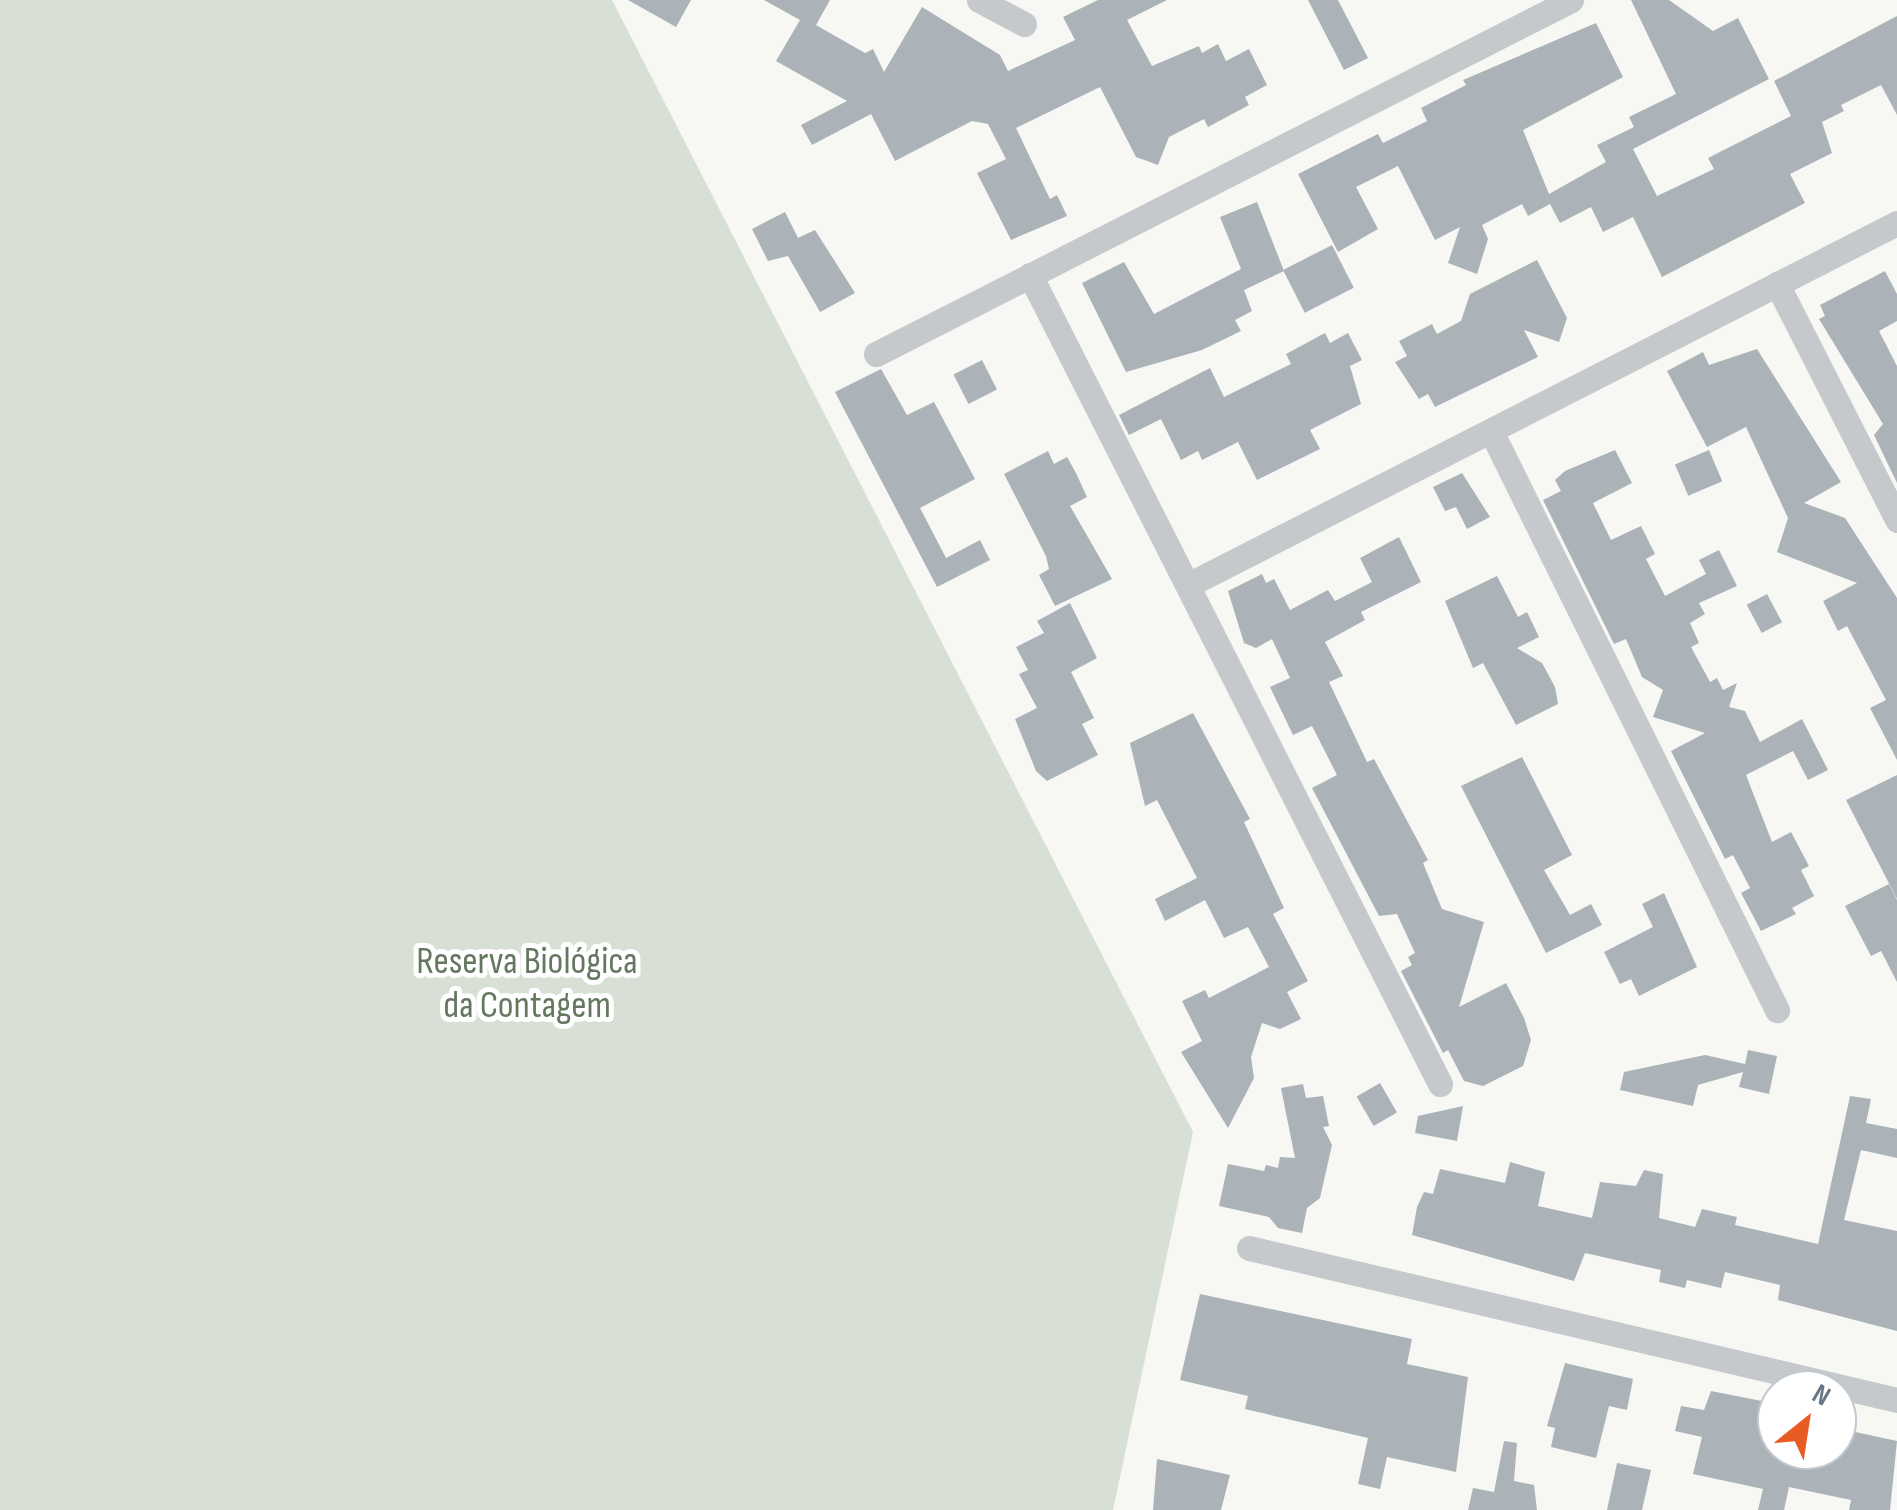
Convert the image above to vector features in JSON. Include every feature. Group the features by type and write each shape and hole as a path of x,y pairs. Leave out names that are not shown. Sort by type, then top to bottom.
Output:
{"street":[{"path":"979,0 1024,24"},
{"path":"876,354 1571,0"},
{"path":"1190,584 1897,223"},
{"path":"1030,276 1190,584 1440,1084"},
{"path":"1777,284 1897,520"},
{"path":"1491,431 1776,1010"},
{"path":"1249,1248 1897,1400"}],"green space":[{"name":"Reserva Biológica da Contagem","path":"0,0 612,0 1193,1132 1113,1510 0,1510"}],"building":[{"path":"628,0 691,0 676,27"},
{"path":"764,0 830,0 816,25 865,53 873,49 884,72 922,7 1000,55 1008,71 1075,40 1063,17 1098,0 1167,0 1127,20 1152,66 1199,46 1202,53 1218,44 1226,61 1249,49 1267,85 1245,97 1249,105 1208,127 1204,119 1169,137 1158,165 1136,157 1100,87 1016,128 1050,199 1057,195 1067,216 1011,240 977,173 1006,159 988,124 972,121 895,161 871,114 812,145 801,125 847,101 776,61 800,20"},
{"path":"1308,0 1338,0 1368,58 1344,70"},
{"path":"1631,0 1669,0 1713,31 1738,18 1769,79 1633,149 1657,196 1714,169 1708,158 1791,116 1774,81 1897,16 1897,115 1881,85 1841,105 1844,111 1822,122 1832,153 1790,174 1805,203 1662,277 1633,217 1603,232 1591,207 1560,223 1550,204 1528,216 1522,204 1482,225 1488,239 1477,274 1448,263 1460,227 1435,240 1398,166 1356,187 1378,229 1338,252 1298,174 1378,134 1383,143 1427,121 1421,108 1466,85 1463,80 1596,23 1623,77 1523,130 1549,194 1606,162 1597,145 1634,127 1629,117 1676,94"},
{"path":"1257,202 1284,271 1244,290 1252,311 1235,320 1241,331 1202,350 1126,372 1082,283 1124,262 1154,314 1241,269 1220,217"},
{"path":"785,212 798,238 815,230 855,293 820,312 788,256 768,261 752,229"},
{"path":"1332,245 1354,288 1305,313 1283,270"},
{"path":"1537,260 1567,318 1559,342 1524,330 1538,357 1435,407 1428,394 1419,399 1395,362 1407,356 1399,341 1432,324 1437,334 1461,321 1470,294"},
{"path":"1885,271 1897,294 1897,321 1879,331 1897,366 1897,483 1874,435 1883,424 1819,319 1825,316 1820,305"},
{"path":"1325,333 1330,343 1348,333 1362,360 1350,366 1361,404 1310,430 1320,449 1257,480 1238,442 1202,460 1198,451 1181,460 1161,419 1129,435 1119,415 1210,368 1224,397 1291,364 1286,354"},
{"path":"1757,349 1841,482 1804,503 1845,518 1897,598 1897,760 1870,708 1886,700 1847,626 1838,631 1823,601 1857,583 1777,552 1788,518 1746,427 1707,447 1667,371 1703,352 1709,365"},
{"path":"982,360 997,389 968,404 953,375"},
{"path":"881,369 907,415 934,402 975,479 920,508 946,558 980,540 990,560 937,587 835,392"},
{"path":"1615,450 1632,483 1593,503 1611,540 1641,526 1655,554 1646,559 1665,596 1706,574 1699,560 1719,550 1737,586 1699,603 1705,614 1690,623 1699,643 1691,647 1710,682 1717,678 1723,690 1737,683 1729,707 1745,711 1760,742 1802,719 1828,770 1808,780 1793,751 1746,775 1772,842 1791,832 1809,866 1801,870 1814,896 1792,908 1796,914 1761,931 1741,893 1750,888 1733,855 1725,859 1671,751 1705,733 1653,717 1663,690 1642,677 1626,639 1614,644 1543,500 1561,491 1555,480 1565,471"},
{"path":"1709,450 1722,481 1688,496 1675,464"},
{"path":"1048,451 1054,464 1067,457 1076,473 1087,497 1070,506 1112,579 1055,606 1039,575 1049,569 1046,556 1004,474"},
{"path":"1462,473 1490,517 1467,529 1456,507 1445,511 1433,487"},
{"path":"1399,537 1421,582 1361,612 1365,620 1325,642 1343,676 1329,682 1367,762 1374,759 1428,860 1423,863 1442,909 1484,922 1459,1007 1506,983 1524,1018 1531,1040 1523,1066 1483,1086 1464,1081 1448,1050 1443,1053 1401,971 1412,965 1408,957 1415,953 1397,914 1379,916 1312,788 1337,775 1312,726 1293,735 1270,687 1290,678 1272,639 1256,648 1244,643 1228,591 1262,574 1266,583 1274,579 1290,610 1328,590 1335,601 1372,582 1360,558"},
{"path":"1497,576 1518,617 1527,612 1539,637 1517,648 1542,663 1555,687 1558,704 1516,725 1483,663 1473,668 1445,601"},
{"path":"1767,594 1782,622 1762,633 1747,605"},
{"path":"1070,603 1097,658 1071,672 1094,718 1082,724 1098,755 1047,781 1036,771 1015,719 1037,708 1019,674 1028,670 1016,647 1044,633 1037,621"},
{"path":"1193,713 1250,819 1244,822 1284,908 1273,914 1308,981 1287,992 1301,1019 1280,1029 1262,1023 1251,1057 1254,1078 1228,1128 1181,1052 1202,1041 1182,1001 1205,990 1209,998 1269,967 1248,927 1224,938 1205,900 1165,921 1155,899 1197,878 1157,800 1145,806 1130,743"},
{"path":"1522,757 1572,855 1544,870 1570,915 1591,904 1602,925 1546,953 1461,786"},
{"path":"1897,775 1897,899 1846,800"},
{"path":"1889,884 1897,900 1897,982 1881,951 1871,956 1845,906"},
{"path":"1664,893 1697,967 1639,996 1631,979 1620,984 1604,952 1653,927 1642,904"},
{"path":"1748,1050 1777,1056 1769,1094 1739,1087 1743,1072 1698,1085 1693,1106 1620,1090 1624,1072 1705,1055 1745,1064"},
{"path":"1380,1083 1397,1112 1374,1126 1357,1096"},
{"path":"1303,1084 1306,1098 1323,1096 1329,1126 1323,1127 1332,1145 1320,1198 1307,1208 1302,1233 1278,1228 1269,1217 1219,1206 1228,1164 1264,1171 1266,1165 1278,1168 1280,1157 1295,1158 1281,1088"},
{"path":"1850,1096 1871,1099 1866,1123 1897,1129 1897,1158 1861,1150 1844,1220 1897,1231 1897,1331 1778,1300 1780,1285 1725,1272 1721,1288 1687,1280 1685,1288 1659,1282 1661,1270 1585,1253 1574,1281 1412,1235 1417,1207 1424,1192 1433,1194 1440,1169 1505,1183 1510,1162 1545,1172 1538,1206 1592,1218 1600,1182 1636,1186 1644,1170 1663,1174 1659,1218 1695,1227 1702,1209 1737,1217 1735,1225 1818,1244"},
{"path":"1463,1106 1457,1141 1415,1133 1418,1116"},
{"path":"1200,1294 1412,1339 1407,1364 1468,1377 1456,1472 1387,1457 1380,1489 1358,1484 1368,1438 1245,1409 1248,1396 1180,1380"},
{"path":"1565,1363 1633,1379 1627,1410 1609,1406 1596,1458 1551,1447 1555,1428 1547,1426"},
{"path":"1711,1391 1757,1400 1757,1470 1857,1470 1857,1432 1897,1441 1890,1510 1849,1510 1851,1500 1789,1487 1784,1510 1758,1510 1763,1489 1693,1474 1702,1437 1675,1431 1681,1406 1704,1410"},
{"path":"1504,1441 1517,1443 1514,1481 1534,1485 1537,1510 1468,1510 1473,1488 1494,1492"},
{"path":"1157,1459 1230,1475 1221,1510 1153,1510"},
{"path":"1617,1463 1651,1470 1642,1510 1607,1510"}]}
